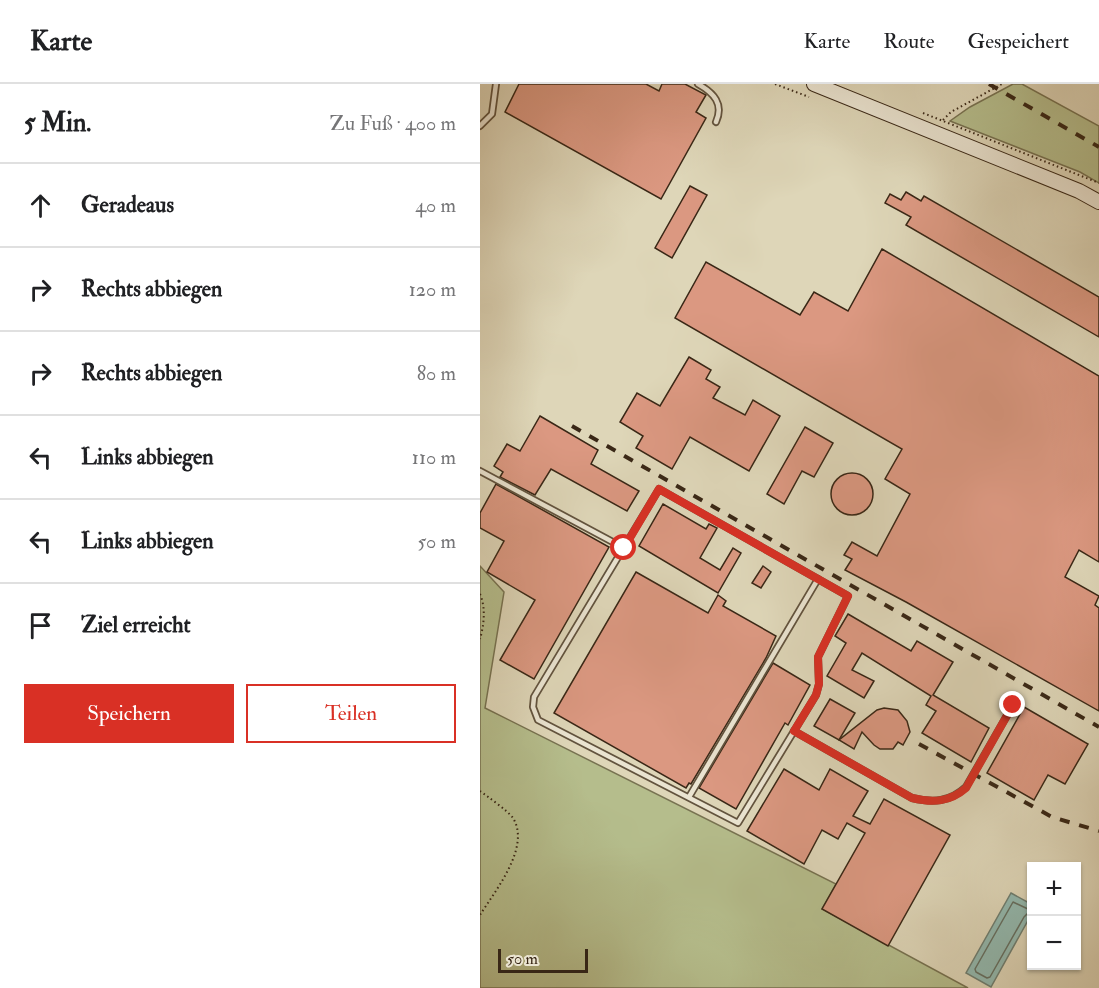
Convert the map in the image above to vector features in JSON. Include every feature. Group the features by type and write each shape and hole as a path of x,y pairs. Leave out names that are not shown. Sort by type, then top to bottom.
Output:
{"main road":[{"path":"814,84 939,126 1099,202"}],"lane":[{"path":"480,126 492,114 496,84"},
{"path":"698,84 716,98 719,107 716,122"},
{"path":"480,471 624,548"},
{"path":"659,489 819,579 848,596 818,657 819,684 816,695 738,823 538,720 533,707 534,697 659,489"},
{"path":"689,797 819,579"},
{"path":"794,731 912,798 923,801 948,800 966,788 1013,705"}],"path":[{"path":"939,126 951,112 1002,84"},
{"path":"922,113 939,126 1099,183"},
{"path":"480,594 483,599 484,624 480,639"},
{"path":"480,791 513,818 519,840 509,870 480,915"}],"green space":[{"path":"1013,84 1022,84 1099,126 1099,183 1080,172 950,121 970,107"},
{"path":"480,566 504,592 485,708 836,884 822,909 968,988 480,988"}],"water":[{"path":"1011,893 1027,902 1027,922 991,987 966,973"}],"building":[{"path":"519,84 646,84 659,91 662,84 685,84 706,95 696,112 706,118 661,199 505,112"},
{"path":"690,186 707,195 672,258 655,248"},
{"path":"906,192 921,201 924,196 1099,297 1099,337 906,225 911,217 885,203 890,194 901,200"},
{"path":"882,249 1099,376 1099,562 1079,550 1065,577 1099,596 1095,605 1099,608 1099,711 845,570 852,559 844,555 852,542 877,556 910,494 885,479 902,449 675,318 706,262 800,315 814,292 848,311"},
{"path":"689,357 711,370 706,379 720,387 713,398 745,415 753,400 780,416 749,471 690,437 672,469 636,448 643,436 620,422 637,393 660,406"},
{"path":"540,416 598,450 591,464 639,491 627,511 551,469 535,495 500,477 503,472 494,466 507,444 520,451"},
{"path":"805,427 833,443 814,477 802,471 784,504 767,494"},
{"path":"852,473 860,474 867,479 872,486 872,502 867,509 860,514 852,515 844,514 837,509 832,502 831,494 832,486 837,479 844,474"},
{"path":"496,484 609,547 534,679 500,660 535,600 487,572 504,541 480,528 480,513"},
{"path":"663,504 706,529 709,524 717,528 700,558 720,570 733,548 741,553 718,593 639,546"},
{"path":"763,566 771,572 761,588 752,583"},
{"path":"636,572 708,613 718,595 726,601 723,606 776,636 766,658 691,784 689,783 686,788 554,713"},
{"path":"848,614 911,651 917,641 953,662 933,695 989,728 971,762 922,733 936,711 926,705 931,696 862,653 852,670 874,681 864,698 827,676 846,643 835,636"},
{"path":"773,663 810,685 788,725 785,723 736,809 699,788"},
{"path":"830,699 855,713 839,740 814,726"},
{"path":"1024,707 1088,744 1065,784 1048,775 1034,800 987,773"},
{"path":"884,708 898,710 907,721 910,732 903,745 898,742 893,749 880,749 862,732 854,749 839,740 877,710"},
{"path":"784,769 819,790 830,769 868,791 853,816 870,824 884,799 950,835 888,946 822,909 865,833 847,823 838,839 822,830 804,864 747,831"}],"railway":[{"path":"989,84 1099,147"},
{"path":"572,426 1099,727"},
{"path":"919,744 1052,817 1099,831"}],"route":[{"path":"624,548 659,489 848,596 818,657 819,684 816,695 794,731 912,798 923,801 948,800 966,788 1013,705"}]}
